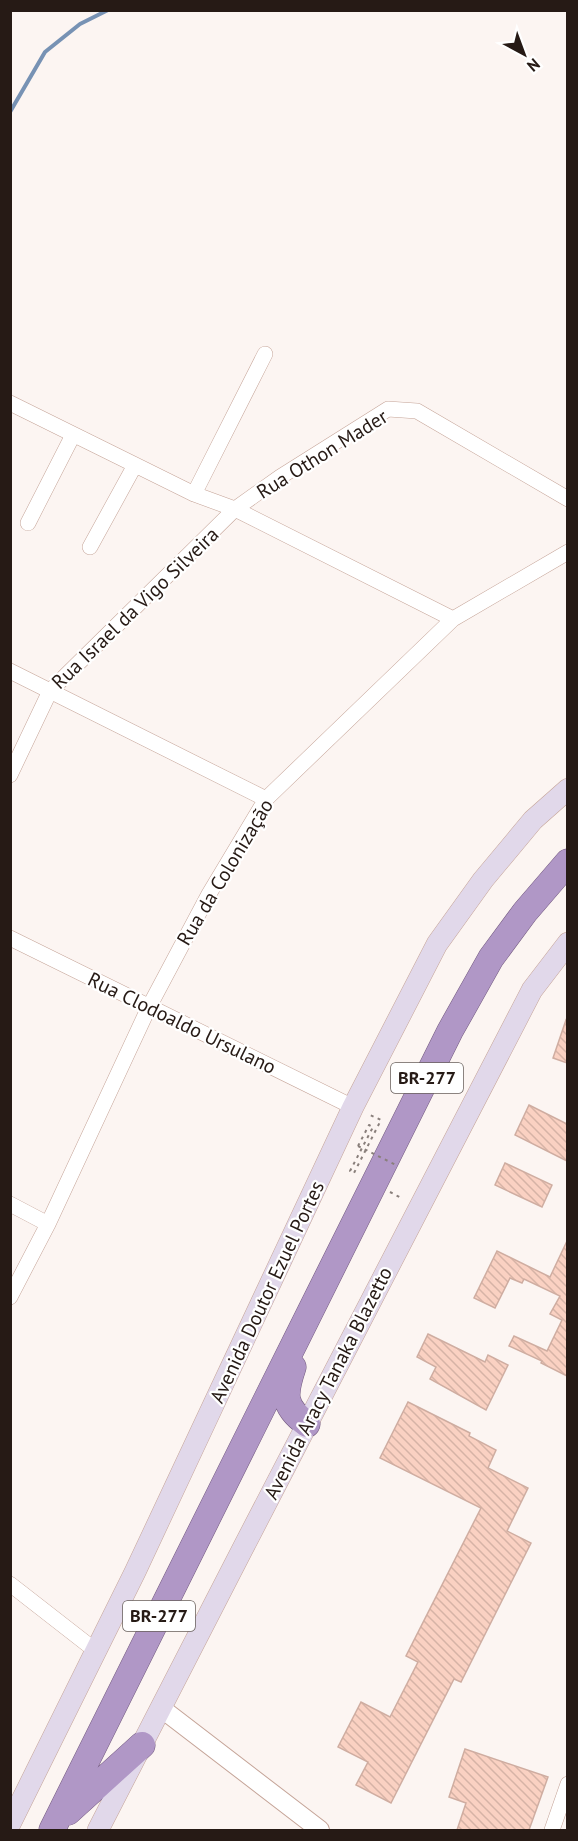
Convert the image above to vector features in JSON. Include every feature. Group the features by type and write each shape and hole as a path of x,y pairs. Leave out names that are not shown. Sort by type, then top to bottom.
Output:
{"highway":[{"name":"BR-277","path":"52,1830 450,1031 486,967 525,912 567,861"},
{"path":"307,1424 294,1415 286,1396 310,1310"},
{"path":"52,1830 72,1807 142,1744"}],"main road":[{"name":"Avenida Doutor Ezuel Portes","path":"10,1824 135,1572 353,1107 437,944 483,880 533,820 567,789"},
{"name":"Avenida Aracy Tanaka Blazetto","path":"98,1830 532,990 567,943"}],"street":[{"path":"195,494 265,354"},
{"path":"14,409 195,494 236,509 453,619"},
{"name":"Rua Othon Mader","path":"236,509 280,477 388,409 417,411 567,499"},
{"path":"28,523 73,435"},
{"path":"90,547 135,465"},
{"name":"Rua Israel da Vigo Silveira","path":"10,775 50,691 236,509"},
{"name":"Rua da Colonização","path":"10,1297 48,1224 149,1006 209,894 266,799 453,619 567,552"},
{"path":"10,671 266,799"},
{"name":"Rua Clodoaldo Ursulano","path":"10,938 353,1107"},
{"path":"10,1204 48,1224"},
{"path":"10,1584 96,1651"},
{"path":"161,1708 320,1830"},
{"path":"552,1830 567,1784"}],"path":[{"path":"353,1107 381,1120 354,1173 350,1171 374,1127 369,1125 358,1146 396,1165"}],"building":[{"path":"567,1021 567,1063 553,1058"},
{"path":"529,1105 567,1124 567,1161 515,1135"},
{"path":"505,1163 552,1185 542,1207 495,1185"},
{"path":"567,1241 567,1376 541,1363 542,1361 509,1346 514,1336 547,1351 562,1320 550,1314 560,1296 524,1279 522,1283 510,1278 495,1308 474,1298 497,1251 550,1277"},
{"path":"428,1334 485,1362 488,1355 508,1365 486,1410 430,1379 436,1367 417,1357"},
{"path":"408,1402 470,1433 469,1436 496,1450 488,1468 528,1488 507,1531 531,1543 461,1682 454,1679 391,1803 356,1785 368,1762 338,1747 361,1702 390,1717 418,1662 406,1656 481,1508 380,1458"},
{"path":"465,1749 548,1777 529,1830 457,1830 466,1803 449,1797"}],"waterway":[{"path":"10,112 45,52 80,24 108,10"}]}
